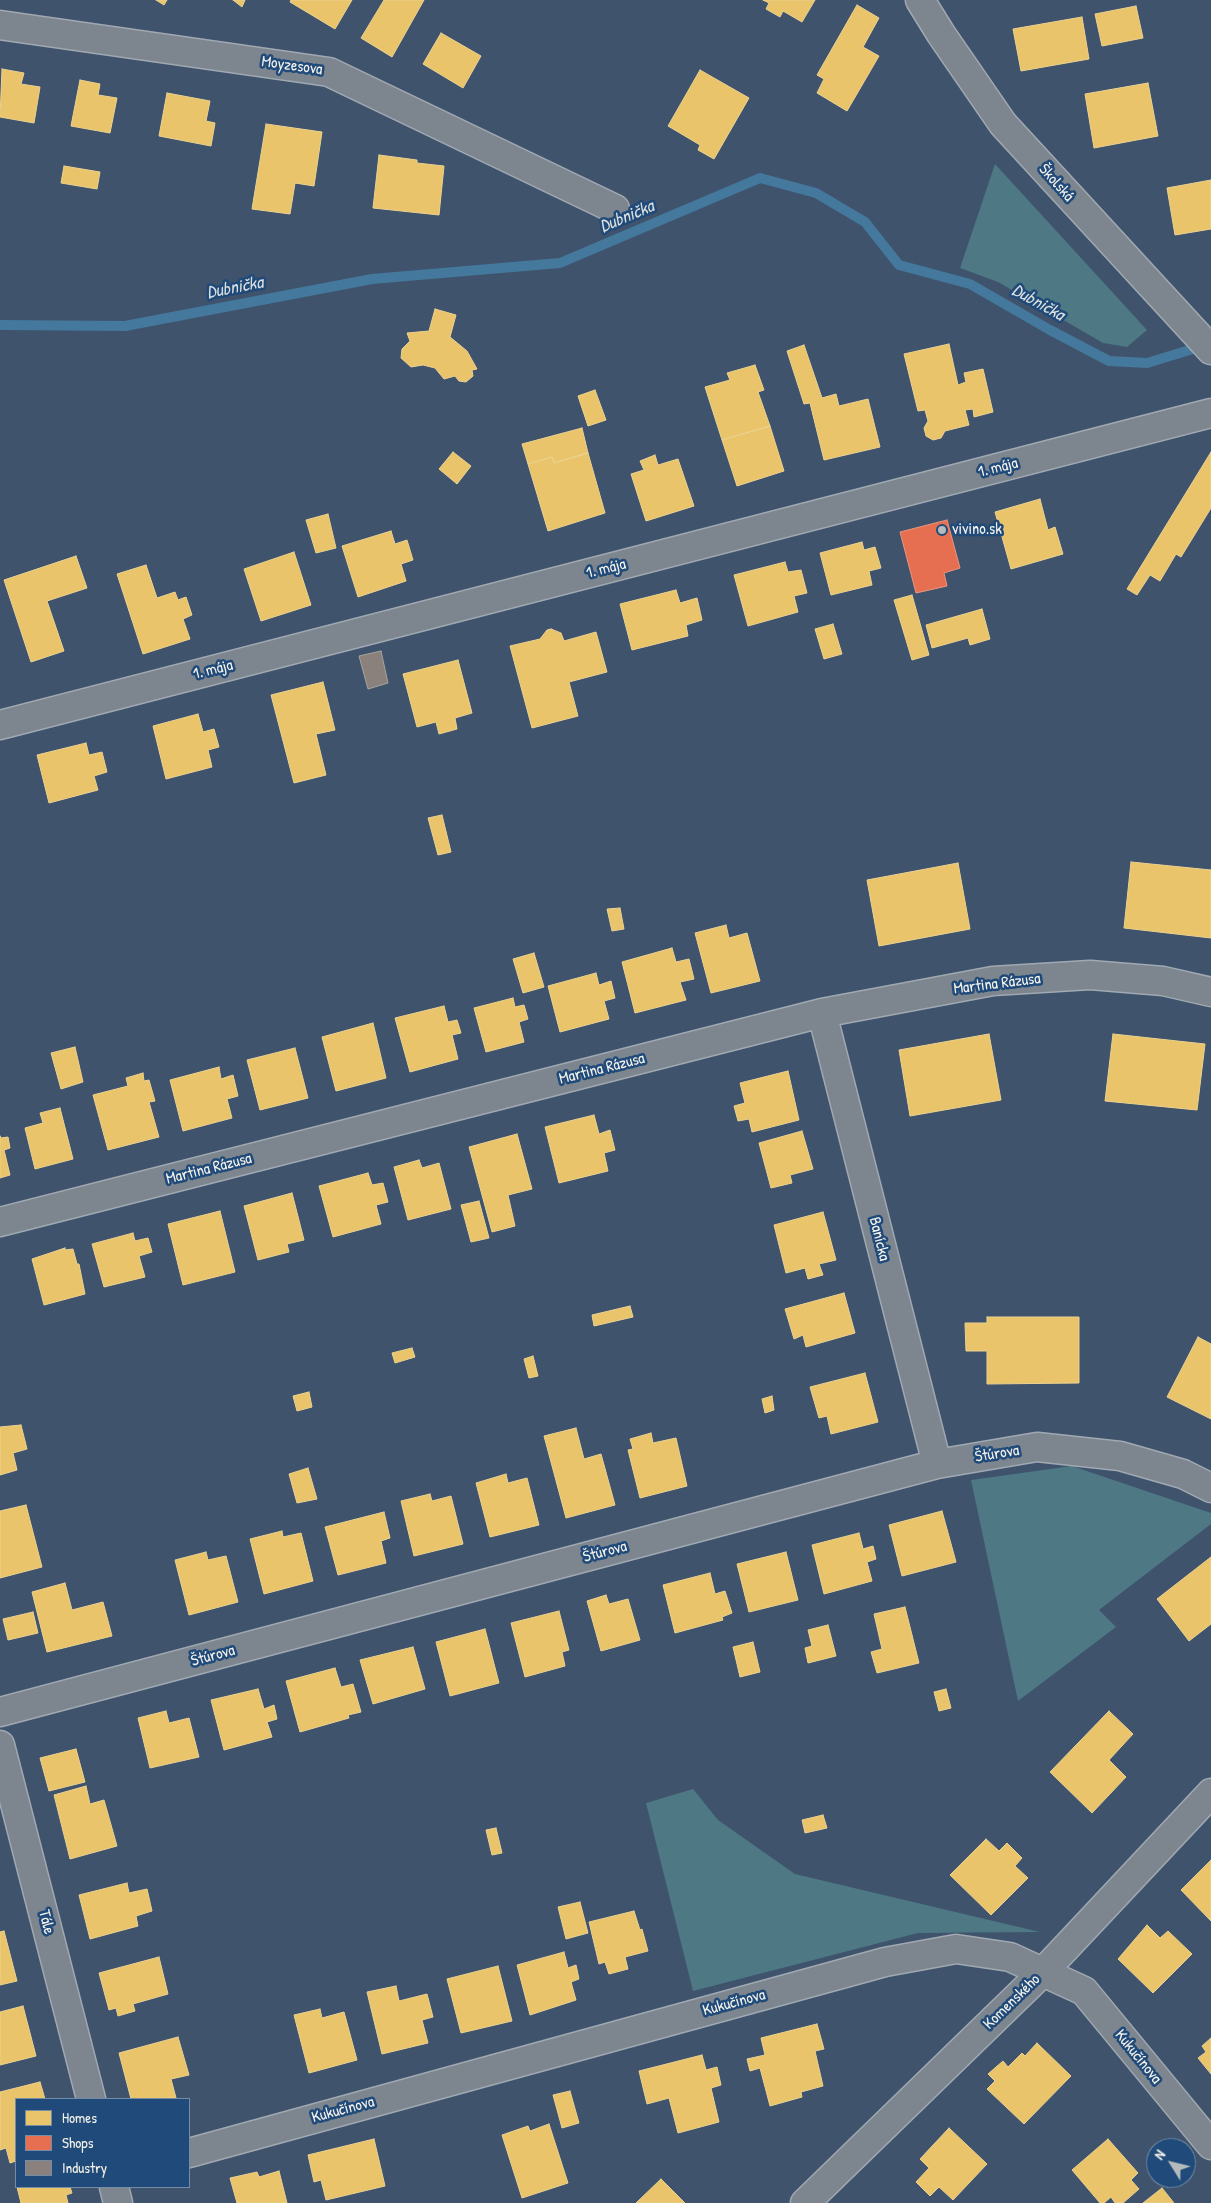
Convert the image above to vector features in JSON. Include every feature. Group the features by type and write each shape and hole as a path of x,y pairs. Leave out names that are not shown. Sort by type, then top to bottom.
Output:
{"street":[{"name":"Školská","path":"920,0 1002,124 1211,350"},
{"name":"Moyzesova","path":"0,25 329,72 615,209"},
{"name":"1. mája","path":"0,725 1211,413"},
{"name":"Martina Rázusa","path":"0,1222 822,1013 993,981 1090,975 1163,981 1211,992"},
{"name":"Banícka","path":"822,1013 938,1464"},
{"name":"Štúrova","path":"0,1712 938,1464 1037,1447 1120,1456 1183,1474 1211,1488"},
{"name":"Tále","path":"0,1744 91,2098"},
{"name":"Komenského","path":"805,2203 1043,1972 1211,1793"},
{"name":"Kukučínova","path":"190,2153 885,1962 956,1950 1010,1957 1084,1991 1211,2145"},
{"path":"114,2188 118,2203"}],"green space":[{"path":"995,164 1147,330 1127,347 1103,343 998,282 960,268"},
{"path":"1072,1466 1211,1513 1211,1524 1099,1610 1116,1627 1018,1701 971,1480"},
{"path":"693,1789 718,1820 795,1874 1040,1932 918,1933 693,1991 646,1803"}],"building: Homes":[{"path":"156,0 167,0 164,5"},
{"path":"233,0 245,0 242,7"},
{"path":"291,0 352,0 335,29 290,2"},
{"path":"384,0 424,0 392,57 361,38"},
{"path":"763,0 815,0 802,22 783,11 780,17 766,9 769,3"},
{"path":"857,5 879,18 863,47 879,56 847,111 817,93 824,79 817,75"},
{"path":"1136,6 1143,38 1102,46 1095,14"},
{"path":"1082,17 1089,59 1021,71 1013,29"},
{"path":"441,33 481,56 463,88 423,64"},
{"path":"2,69 24,73 21,84 40,87 34,123 0,117"},
{"path":"700,70 749,98 714,159 698,150 700,145 668,126"},
{"path":"80,80 100,84 98,95 117,98 110,133 71,126"},
{"path":"1148,83 1158,136 1094,148 1085,94"},
{"path":"167,93 210,101 206,121 215,123 211,146 159,136"},
{"path":"266,124 322,132 314,186 295,183 290,214 252,209"},
{"path":"379,155 417,160 417,163 444,166 439,215 373,208"},
{"path":"64,166 100,172 97,189 61,183"},
{"path":"1211,180 1211,229 1175,235 1167,188"},
{"path":"435,309 456,315 450,337 467,351 477,369 472,370 473,376 466,382 459,381 455,376 444,379 435,368 423,365 411,367 401,358 402,349 410,341 407,333 429,331"},
{"path":"949,344 958,385 966,382 964,373 983,369 993,412 974,417 973,409 965,410 969,425 945,431 941,438 933,440 926,436 924,428 928,421 925,410 918,411 904,354"},
{"path":"804,345 822,398 836,394 839,406 868,399 880,447 824,460 810,403 804,404 787,351"},
{"path":"755,365 764,390 758,392 770,426 722,440 705,387 730,380 727,373"},
{"path":"595,390 606,420 588,426 578,396"},
{"path":"770,426 784,471 737,486 722,440"},
{"path":"582,428 588,453 554,463 552,457 528,464 522,444"},
{"path":"453,452 471,466 457,484 439,469"},
{"path":"1211,452 1211,508 1181,557 1176,554 1160,581 1150,575 1137,595 1127,589"},
{"path":"588,453 605,513 548,531 528,464 552,457 554,463"},
{"path":"655,455 658,465 678,459 694,506 646,521 631,474 644,470 640,461"},
{"path":"1040,499 1048,530 1055,527 1063,554 1011,569 995,512"},
{"path":"328,514 336,548 316,553 306,520"},
{"path":"391,531 395,544 407,540 413,560 401,564 406,581 358,597 342,546"},
{"path":"862,542 864,550 875,547 881,568 869,571 872,585 831,595 820,553"},
{"path":"294,552 311,605 261,621 244,569"},
{"path":"76,556 87,588 47,601 64,651 31,662 4,580"},
{"path":"785,562 788,572 801,570 807,593 794,596 798,612 748,626 734,575"},
{"path":"146,565 157,598 175,592 178,600 186,597 192,615 183,619 190,639 143,654 117,574"},
{"path":"676,590 680,603 697,598 702,620 686,625 688,636 632,650 620,604"},
{"path":"912,595 929,655 912,660 894,600"},
{"path":"982,609 990,639 970,645 968,638 932,648 926,625"},
{"path":"833,624 842,654 824,659 815,629"},
{"path":"551,629 561,633 564,641 596,632 607,672 569,682 578,716 532,728 510,646 540,639 547,630"},
{"path":"458,660 472,713 455,718 457,729 439,734 436,722 417,727 403,674"},
{"path":"323,682 335,730 316,734 326,775 294,783 271,695"},
{"path":"198,714 203,732 214,729 219,747 208,750 212,767 166,779 153,726"},
{"path":"86,743 89,755 102,752 107,772 94,776 98,790 49,803 37,755"},
{"path":"442,815 451,852 438,855 428,818"},
{"path":"1131,862 1211,870 1211,938 1124,928"},
{"path":"958,863 970,929 879,946 867,880"},
{"path":"620,908 624,929 612,931 607,909"},
{"path":"726,925 729,938 747,933 760,981 711,993 695,933"},
{"path":"672,948 676,962 689,959 694,979 680,982 686,1000 635,1013 622,962"},
{"path":"534,953 544,987 523,993 513,959"},
{"path":"596,973 599,985 611,981 615,998 604,1001 609,1019 560,1032 548,986"},
{"path":"513,998 515,1007 524,1005 528,1019 519,1022 524,1042 486,1052 474,1008"},
{"path":"444,1006 448,1022 457,1020 461,1033 452,1035 458,1059 410,1072 395,1018"},
{"path":"373,1023 386,1078 336,1091 322,1037"},
{"path":"989,1034 1001,1100 910,1116 899,1050"},
{"path":"1113,1034 1205,1044 1197,1110 1105,1101"},
{"path":"75,1047 83,1082 61,1089 51,1053"},
{"path":"295,1048 308,1098 260,1110 247,1060"},
{"path":"219,1067 221,1079 233,1075 238,1096 227,1099 232,1118 183,1131 170,1080"},
{"path":"788,1071 799,1120 752,1132 749,1119 738,1121 734,1106 745,1103 740,1083"},
{"path":"143,1073 144,1081 149,1080 155,1101 149,1102 159,1137 108,1150 93,1095 128,1086 126,1078"},
{"path":"60,1108 73,1159 35,1169 25,1128 43,1123 40,1113"},
{"path":"594,1115 599,1134 610,1130 615,1150 604,1153 608,1171 559,1183 545,1127"},
{"path":"802,1131 813,1169 790,1175 792,1183 771,1188 759,1143"},
{"path":"517,1134 532,1189 508,1195 515,1226 492,1232 469,1147"},
{"path":"0,1136 1,1138 8,1137 10,1148 4,1150 10,1175 0,1178"},
{"path":"419,1160 422,1168 439,1163 451,1209 408,1220 394,1167"},
{"path":"368,1173 372,1185 383,1183 388,1202 376,1205 381,1224 333,1237 319,1186"},
{"path":"292,1193 304,1240 287,1244 289,1252 258,1260 244,1206"},
{"path":"479,1201 489,1238 471,1242 461,1205"},
{"path":"220,1211 235,1272 183,1285 168,1224"},
{"path":"823,1212 836,1260 819,1264 823,1275 808,1279 805,1268 786,1273 774,1225"},
{"path":"133,1233 135,1241 148,1238 152,1252 139,1256 145,1277 104,1287 92,1244"},
{"path":"65,1248 65,1250 73,1249 77,1264 79,1264 85,1294 44,1305 32,1259"},
{"path":"844,1293 855,1333 806,1347 803,1335 794,1339 785,1309"},
{"path":"630,1306 633,1317 594,1326 592,1315"},
{"path":"987,1317 1079,1317 1079,1383 987,1384 987,1351 966,1351 965,1323 987,1323"},
{"path":"1198,1337 1211,1344 1211,1419 1167,1397"},
{"path":"412,1348 415,1357 395,1363 392,1353"},
{"path":"533,1356 538,1376 529,1378 524,1359"},
{"path":"865,1373 878,1422 831,1434 827,1416 819,1418 810,1387"},
{"path":"309,1392 312,1407 297,1411 293,1396"},
{"path":"772,1396 774,1410 765,1413 762,1399"},
{"path":"21,1425 27,1449 13,1453 17,1470 0,1475 0,1427"},
{"path":"576,1428 584,1459 601,1454 615,1505 566,1518 544,1436"},
{"path":"651,1433 653,1443 676,1438 687,1486 640,1498 628,1450 633,1449 630,1439"},
{"path":"308,1468 317,1499 297,1503 289,1474"},
{"path":"506,1474 508,1483 527,1478 539,1525 490,1537 476,1483"},
{"path":"430,1494 432,1501 451,1496 463,1544 414,1556 401,1501"},
{"path":"26,1505 42,1567 0,1578 0,1511"},
{"path":"942,1511 956,1562 902,1576 889,1525"},
{"path":"384,1512 390,1538 381,1541 386,1563 338,1575 325,1527"},
{"path":"282,1531 283,1537 301,1533 313,1581 264,1594 250,1539"},
{"path":"859,1533 863,1549 873,1546 876,1559 867,1562 872,1581 824,1594 812,1545"},
{"path":"206,1552 208,1560 226,1556 238,1602 189,1615 175,1560"},
{"path":"786,1552 798,1600 749,1612 737,1564"},
{"path":"1211,1557 1211,1624 1189,1641 1157,1599"},
{"path":"710,1573 715,1594 725,1591 732,1613 722,1617 723,1620 675,1633 663,1585"},
{"path":"65,1583 72,1610 103,1602 112,1636 47,1652 32,1592"},
{"path":"606,1595 609,1604 628,1599 640,1640 601,1651 587,1601"},
{"path":"905,1607 919,1663 877,1673 871,1652 882,1649 874,1614"},
{"path":"559,1611 569,1650 562,1652 565,1666 525,1677 511,1623"},
{"path":"33,1612 38,1633 8,1640 3,1619"},
{"path":"828,1625 836,1656 808,1663 805,1648 812,1646 808,1630"},
{"path":"485,1629 499,1683 450,1696 436,1642"},
{"path":"753,1642 760,1672 740,1677 733,1647"},
{"path":"413,1647 425,1689 373,1704 360,1660"},
{"path":"335,1668 341,1687 353,1684 361,1712 348,1715 349,1718 300,1732 286,1681"},
{"path":"258,1689 264,1709 274,1705 277,1719 267,1722 272,1737 224,1750 211,1700"},
{"path":"946,1689 951,1708 939,1711 934,1692"},
{"path":"166,1711 169,1723 189,1718 199,1757 150,1768 138,1718"},
{"path":"1109,1711 1133,1734 1109,1760 1126,1777 1092,1813 1050,1772"},
{"path":"76,1749 85,1782 49,1791 40,1758"},
{"path":"86,1786 90,1804 104,1800 117,1846 70,1859 54,1795"},
{"path":"823,1815 827,1828 805,1833 802,1820"},
{"path":"496,1828 502,1853 492,1855 486,1830"},
{"path":"986,1839 999,1851 1007,1843 1022,1858 1015,1866 1028,1878 991,1915 950,1875"},
{"path":"1211,1860 1211,1921 1181,1890"},
{"path":"127,1883 129,1893 147,1889 152,1911 136,1916 138,1926 90,1939 79,1895"},
{"path":"580,1902 588,1933 566,1939 558,1907"},
{"path":"634,1911 640,1930 642,1929 648,1951 625,1957 628,1969 609,1974 605,1962 599,1964 589,1922"},
{"path":"1147,1925 1160,1938 1168,1931 1192,1954 1153,1993 1118,1959"},
{"path":"4,1931 17,1981 0,1985 0,1932"},
{"path":"564,1952 568,1968 576,1965 579,1979 571,1982 576,2000 530,2015 517,1965"},
{"path":"159,1957 168,1994 133,2004 135,2011 118,2016 116,2008 109,2010 99,1973"},
{"path":"498,1966 512,2021 461,2033 447,1979"},
{"path":"396,1986 399,2001 427,1994 433,2017 422,2020 428,2043 382,2054 367,1992"},
{"path":"23,2006 36,2056 0,2065 0,2012"},
{"path":"320,2009 322,2018 344,2012 357,2060 309,2073 294,2015"},
{"path":"817,2024 824,2049 815,2051 823,2086 801,2092 802,2097 770,2106 760,2068 750,2071 747,2059 765,2055 761,2038"},
{"path":"178,2037 189,2075 171,2079 176,2098 131,2098 119,2053"},
{"path":"1211,2038 1211,2074 1198,2058 1206,2052 1202,2046"},
{"path":"1037,2043 1071,2076 1024,2124 987,2089 995,2081 988,2074 1003,2061 1008,2067 1022,2053 1025,2056"},
{"path":"702,2055 706,2070 717,2067 721,2085 711,2088 719,2122 678,2133 669,2098 647,2104 639,2071"},
{"path":"40,2082 45,2098 15,2098 15,2161 10,2163 6,2148 0,2150 0,2092"},
{"path":"570,2091 579,2123 562,2128 553,2095"},
{"path":"549,2124 568,2183 522,2198 502,2135 528,2126 530,2131"},
{"path":"949,2128 987,2164 953,2200 939,2187 930,2196 916,2182 929,2168 920,2159"},
{"path":"374,2139 385,2186 326,2200 321,2180 314,2182 308,2155"},
{"path":"1108,2139 1138,2173 1131,2180 1139,2189 1123,2203 1115,2203 1111,2197 1104,2203 1100,2203 1072,2170"},
{"path":"279,2171 287,2203 237,2203 230,2178 257,2172 259,2177"},
{"path":"661,2179 685,2203 636,2203"},
{"path":"17,2188 70,2188 72,2193 66,2195 68,2203 21,2203"},
{"path":"1162,2188 1174,2203 1143,2203"}],"building: Shops":[{"path":"947,520 960,568 944,573 947,586 916,593 900,532"}],"building: Industry":[{"path":"381,651 388,683 368,689 359,656"}],"waterway":[{"name":"Dubnička","path":"0,325 125,326 372,279 560,263 760,178 816,193 865,222 899,265 970,284 1109,361 1147,363 1206,345"}],"place":[{"name":"vivino.sk","path":"942,530"}]}
